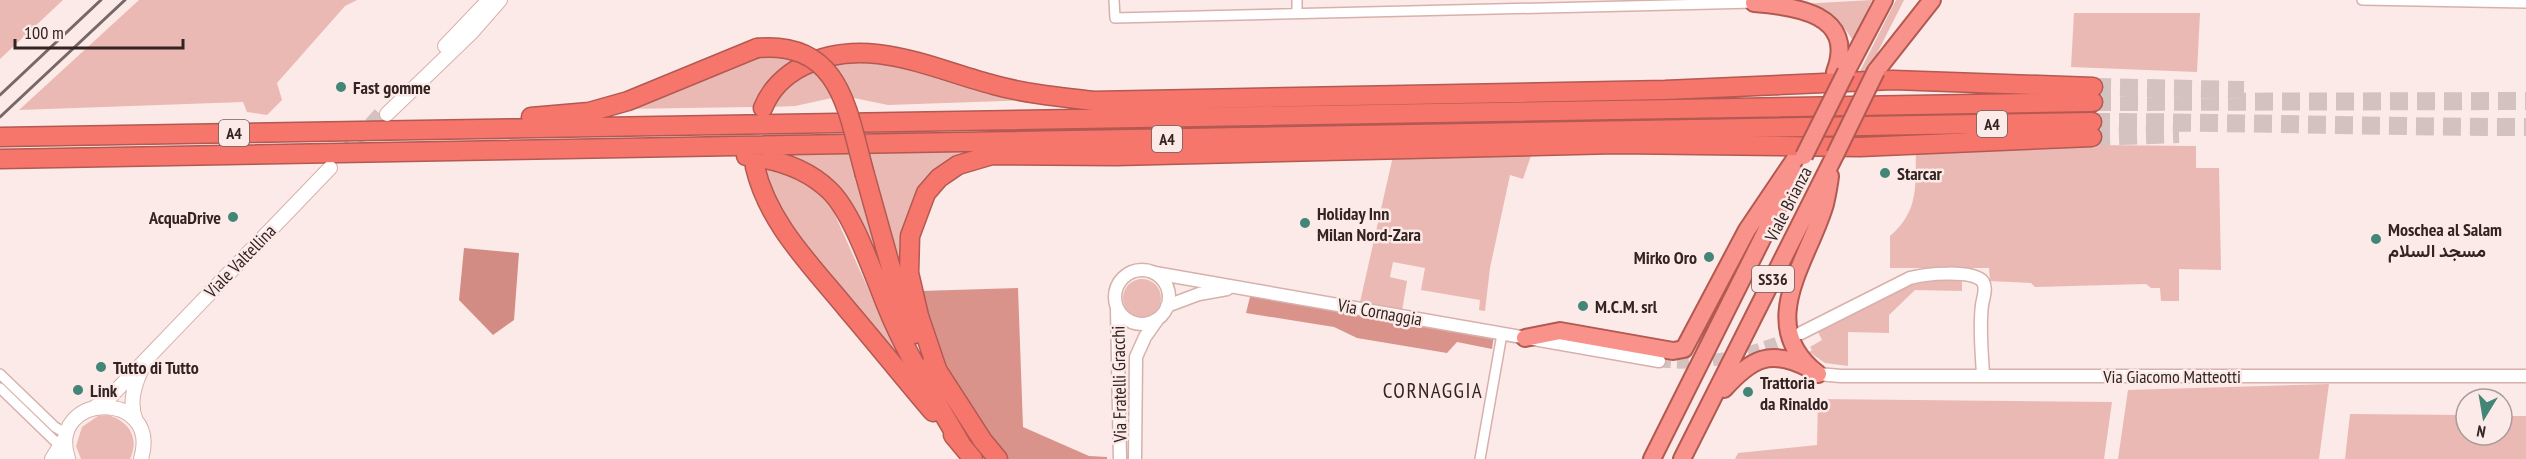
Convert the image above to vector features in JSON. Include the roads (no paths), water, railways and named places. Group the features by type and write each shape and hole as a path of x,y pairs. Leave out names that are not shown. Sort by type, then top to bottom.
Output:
{"highway":[{"path":"1754,3 1809,0"},
{"name":"Viale Brianza","path":"1652,459 1800,156 1820,124 1840,72 1884,0"},
{"name":"Viale Brianza","path":"1682,459 1876,71 1917,0"},
{"path":"1876,71 1932,0"},
{"path":"1754,3 1796,9 1821,17 1827,22 1839,42 1840,72"},
{"path":"467,129 496,119 589,112 628,101 757,48 778,46 794,49 820,63 831,75 845,104 901,304 915,336 983,441 998,459"},
{"name":"A4","path":"0,137 2093,94 1893,80 1665,90 1094,101 1031,93 892,56 850,52 812,61 796,69 777,84 763,108"},
{"name":"A4","path":"0,159 2092,130 1860,147 1617,144 1116,156 992,155 958,165 939,178 926,194 910,236 909,273 919,316 938,372"},
{"path":"443,153 491,162 747,156 778,161 817,181 831,191 853,228 906,350 961,444"},
{"path":"1818,374 1793,346 1788,333 1788,316 1799,264 1825,205 1835,155"},
{"path":"1525,338 1560,331 1673,351 1684,349 1752,222 1800,156"},
{"path":"755,167 759,185 772,214 797,249 973,459"},
{"path":"1711,402 1737,375 1762,359 1784,358 1818,374"}],"main road":[{"path":"489,0 383,114 472,32 500,0"},
{"name":"Viale Valtellina","path":"67,434 77,417 107,399 330,168"},
{"name":"Viale Valtellina","path":"149,355 140,372 134,393 133,411 152,459"},
{"path":"95,407 119,409 137,423"},
{"path":"52,459 65,453 67,434"},
{"path":"141,459 144,442"}],"street":[{"path":"1114,0 1115,18 1754,3"},
{"path":"1297,0 1297,13"},
{"path":"2362,0 2526,3"},
{"path":"1137,270 1155,273 1167,288 1167,306 1157,320 1145,324 1133,323 1123,317 1117,309 1114,294 1121,278 1137,270"},
{"name":"Via Cornaggia","path":"1155,273 1659,361"},
{"path":"1801,333 1900,281 1918,276 1974,276 1984,284 1983,376"},
{"name":"Via Cornaggia","path":"1167,306 1199,294 1234,287"},
{"name":"Via Fratelli Gracchi","path":"1117,309 1120,459"},
{"name":"Via Fratelli Gracchi","path":"1135,459 1136,357 1157,320"},
{"path":"1481,459 1502,334"},
{"path":"0,374 55,427 67,434"},
{"name":"Via Giacomo Matteotti","path":"1818,374 1832,376 2526,376"},
{"path":"0,388 65,453"}],"tunnel":[{"path":"2093,87 2244,90"},
{"path":"2093,102 2526,101"},
{"path":"342,155 380,114"},
{"path":"2092,122 2526,127"},
{"path":"2092,137 2179,134"},
{"path":"1659,361 1677,363 1730,357 1797,335"}],"railway":[{"path":"0,95 101,0"},
{"path":"0,117 125,0"}],"place":[{"name":"Fast gomme","path":"341,87"},
{"name":"Starcar","path":"1885,173"},
{"name":"AcquaDrive","path":"233,217"},
{"name":"Holiday Inn Milan Nord-Zara","path":"1305,223"},
{"name":"Moschea al Salam مسجد السلام","path":"2376,239"},
{"name":"Mirko Oro","path":"1709,257"},
{"name":"M.C.M. srl","path":"1583,306"},
{"name":"Tutto di Tutto","path":"101,367"},
{"name":"Link","path":"78,390"},
{"name":"Trattoria da Rinaldo","path":"1748,392"}],"district":[{"name":"CORNAGGIA","path":"1433,390"}]}
